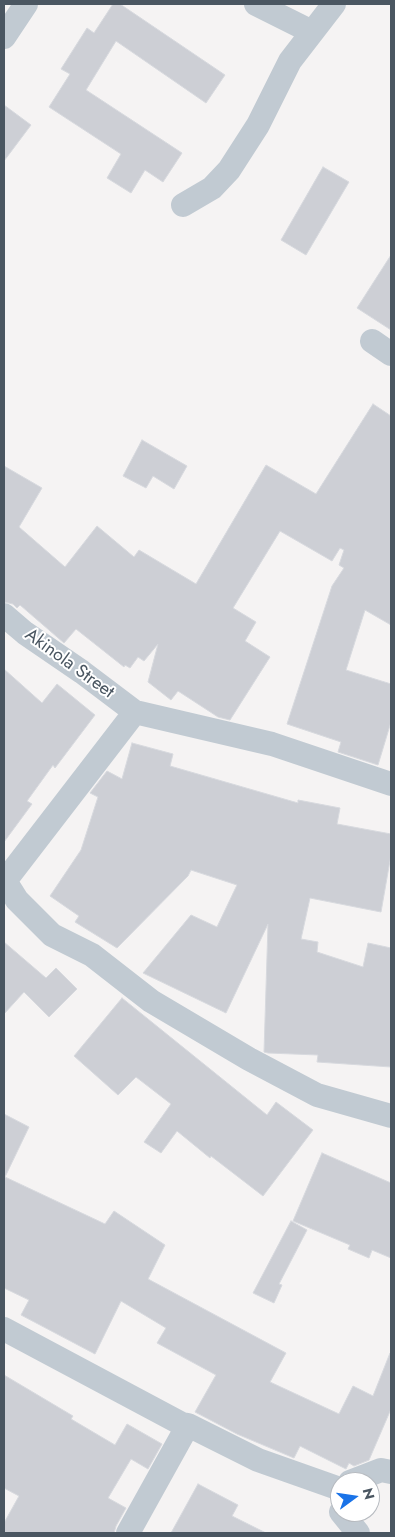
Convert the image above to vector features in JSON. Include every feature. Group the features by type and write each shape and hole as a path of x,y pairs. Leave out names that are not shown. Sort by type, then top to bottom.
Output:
{"street":[{"path":"4,37 26,4"},
{"path":"256,4 312,32"},
{"path":"183,204 212,188 229,170 258,125 290,61 334,4"},
{"path":"372,340 391,354"},
{"name":"Akinola Street","path":"4,615 25,633 82,672 135,712"},
{"path":"391,784 272,744 135,712 5,881 17,900 52,934 92,955 151,1001 249,1059 316,1095 391,1116"},
{"path":"4,1329 182,1424 188,1425 258,1460 330,1485"},
{"path":"128,1533 188,1425"},
{"path":"376,1472 381,1470 391,1472"},
{"path":"349,1522 358,1533"}],"building":[{"path":"113,4 120,4 225,75 206,103 116,41 86,90 182,153 163,182 145,170 131,193 107,178 121,154 49,107 70,74 61,69 87,28 94,33"},
{"path":"4,105 31,125 4,161"},
{"path":"323,167 349,182 306,255 281,240"},
{"path":"391,255 391,330 357,308"},
{"path":"373,404 391,416 391,625 365,610 346,670 391,684 391,722 378,765 338,752 341,742 287,724 332,586 344,568 339,565 344,550 340,548 332,561 280,531 233,608 256,622 245,641 270,657 230,720 218,717 178,691 171,700 148,682 158,644 144,661 138,657 130,668 125,665 124,667 76,629 64,643 20,605 17,608 13,604 4,602 4,466 42,488 19,527 65,567 97,526 134,557 139,550 196,584 266,465 316,494"},
{"path":"142,440 187,466 174,489 153,476 146,488 123,476"},
{"path":"4,669 42,703 57,684 95,715 55,768 53,765 27,801 32,804 4,842"},
{"path":"132,743 173,754 170,766 298,803 298,800 340,808 337,824 391,834 391,855 381,912 310,898 301,939 318,942 317,952 363,967 368,943 391,948 391,1067 317,1062 318,1055 264,1052 268,924 226,1013 143,973 191,915 217,927 237,885 191,870 188,876 117,948 75,922 79,916 50,896 81,850 98,797 90,793 107,771 122,779"},
{"path":"4,942 46,978 56,968 77,989 49,1017 24,992 4,1014"},
{"path":"122,998 267,1115 276,1102 313,1130 263,1196 211,1156 210,1158 177,1131 161,1153 144,1142 171,1104 136,1077 118,1095 74,1056"},
{"path":"4,1114 29,1127 5,1177 105,1224 114,1211 165,1245 148,1279 286,1353 270,1382 339,1414 353,1386 373,1396 390,1353 391,1409 369,1460 354,1466 349,1463 346,1469 300,1446 294,1458 237,1434 195,1412 216,1375 157,1343 166,1328 121,1301 95,1354 21,1315 29,1300 4,1288"},
{"path":"322,1153 391,1183 391,1258 372,1250 369,1258 348,1249 350,1245 293,1221"},
{"path":"291,1221 307,1230 279,1284 282,1285 274,1303 253,1293"},
{"path":"4,1375 73,1416 71,1419 115,1445 127,1424 162,1444 148,1469 131,1459 108,1498 126,1508 114,1533 4,1533 4,1523 19,1496 4,1488"},
{"path":"198,1484 238,1505 232,1516 266,1533 171,1533"}]}
